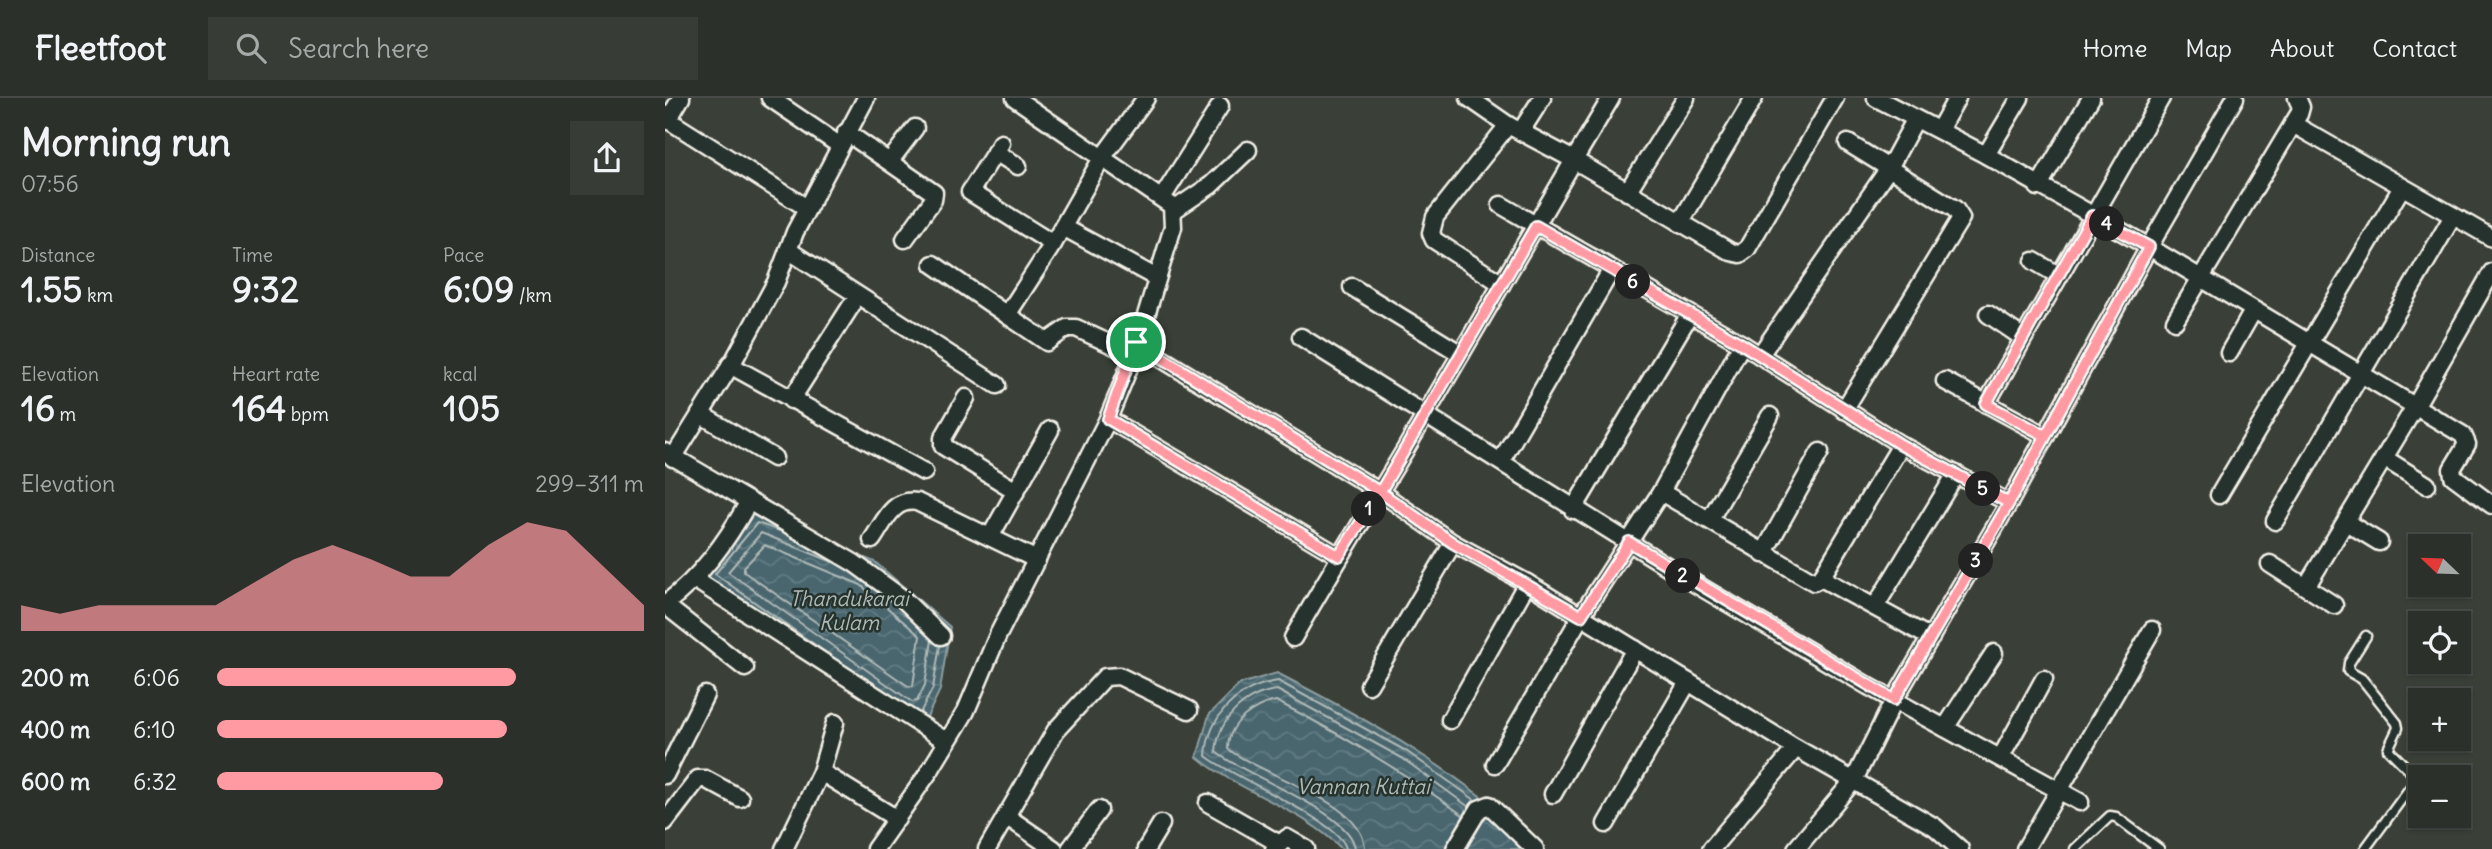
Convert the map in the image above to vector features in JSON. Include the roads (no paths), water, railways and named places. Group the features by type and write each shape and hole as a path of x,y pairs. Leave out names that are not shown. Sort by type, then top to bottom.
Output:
{"street":[{"path":"681,98 667,119 807,208"},
{"path":"770,98 890,161 934,193 933,200 905,239"},
{"path":"866,98 842,138 807,208 776,282 701,414 669,455 854,563 902,598 941,636"},
{"path":"1007,315 1053,244 1102,159 1146,98"},
{"path":"1502,284 1434,240 1431,233 1435,216 1542,98"},
{"path":"1293,638 1611,98"},
{"path":"1627,192 1686,98"},
{"path":"1680,223 1754,98"},
{"path":"1467,99 1731,252 1743,253 1835,98"},
{"path":"1938,130 1958,98"},
{"path":"1986,155 2020,98"},
{"path":"2038,187 2091,98"},
{"path":"1986,404 2161,98"},
{"path":"1796,849 1854,780 1894,700 2009,503 2149,247 2235,98"},
{"path":"2175,321 2293,124 2301,107 2297,98"},
{"path":"1883,100 2149,247 2463,435 2467,444 2452,469 2453,476 2492,505"},
{"path":"1024,101 1168,204"},
{"path":"875,849 929,772 966,711 997,635 1108,419 1135,349 1155,277 1173,227 1168,204 1220,106"},
{"path":"1759,355 1889,167 1915,120"},
{"path":"2293,124 2492,238"},
{"path":"890,161 915,128"},
{"path":"1844,410 1961,218 1955,209 1848,143"},
{"path":"1018,166 998,147 970,192 1053,244"},
{"path":"1168,204 1211,185 1248,150"},
{"path":"2219,495 2402,187"},
{"path":"1501,205 1742,344 1901,445 2009,503"},
{"path":"2275,521 2453,216"},
{"path":"1063,227 1155,277"},
{"path":"788,250 997,385"},
{"path":"2034,261 2058,275"},
{"path":"933,264 1047,342 1067,328 1076,328 1135,349 1380,492 1453,543 1527,583 1796,748 1935,827 1960,849"},
{"path":"1501,461 1612,269"},
{"path":"2306,587 2491,274"},
{"path":"1352,287 1461,354"},
{"path":"791,400 851,306"},
{"path":"2229,353 2253,311"},
{"path":"1573,510 1690,314"},
{"path":"1988,314 2022,337"},
{"path":"1301,337 1501,461 1573,510 1894,700 2080,802"},
{"path":"1495,764 1581,616 1661,492 1742,344"},
{"path":"730,365 924,472"},
{"path":"1945,381 2046,436"},
{"path":"966,398 943,438 943,446 1016,491"},
{"path":"701,414 774,458"},
{"path":"1710,519 1770,416"},
{"path":"1108,419 1339,556"},
{"path":"990,537 1050,430"},
{"path":"1661,492 1811,581 1821,578 1901,445"},
{"path":"1763,554 1821,452"},
{"path":"2384,458 2427,485"},
{"path":"1875,607 1956,474"},
{"path":"872,541 894,507 906,500 916,502 1037,560"},
{"path":"745,668 665,605 694,579 728,538 748,503"},
{"path":"2346,522 2379,542"},
{"path":"1369,685 1453,543"},
{"path":"2270,565 2334,605"},
{"path":"1821,578 1931,638"},
{"path":"694,579 946,741"},
{"path":"1450,720 1527,583"},
{"path":"2025,849 2061,791 2151,630"},
{"path":"1553,794 1635,649"},
{"path":"1945,728 1994,653"},
{"path":"987,849 1056,730 1105,677 1119,676 1189,710"},
{"path":"2001,757 2044,679"},
{"path":"1606,824 1688,682"},
{"path":"665,775 705,695"},
{"path":"784,849 821,772 835,723"},
{"path":"1710,849 1796,748"},
{"path":"821,772 897,818"},
{"path":"668,811 698,779 705,779 740,798"},
{"path":"1208,803 1276,846 1287,838 1306,849"},
{"path":"1455,849 1479,809 1489,805 1535,849"},
{"path":"1070,849 1099,810"},
{"path":"1006,816 1054,849"},
{"path":"1146,849 1161,824"}],"lane":[{"path":"2365,849 2415,781 2415,776 2388,749 2398,728 2397,723 2363,679 2348,671 2349,663 2366,636"},
{"path":"2075,849 2110,816 2116,817 2159,849"}],"water":[{"name":"Thandukarai Kulam","path":"755,513 875,562 950,627 940,690 925,721 905,716 703,575"},
{"name":"Vannan Kuttai","path":"1277,673 1416,751 1481,797 1542,849 1342,849 1308,822 1232,781 1197,757 1209,715 1240,684"}]}
